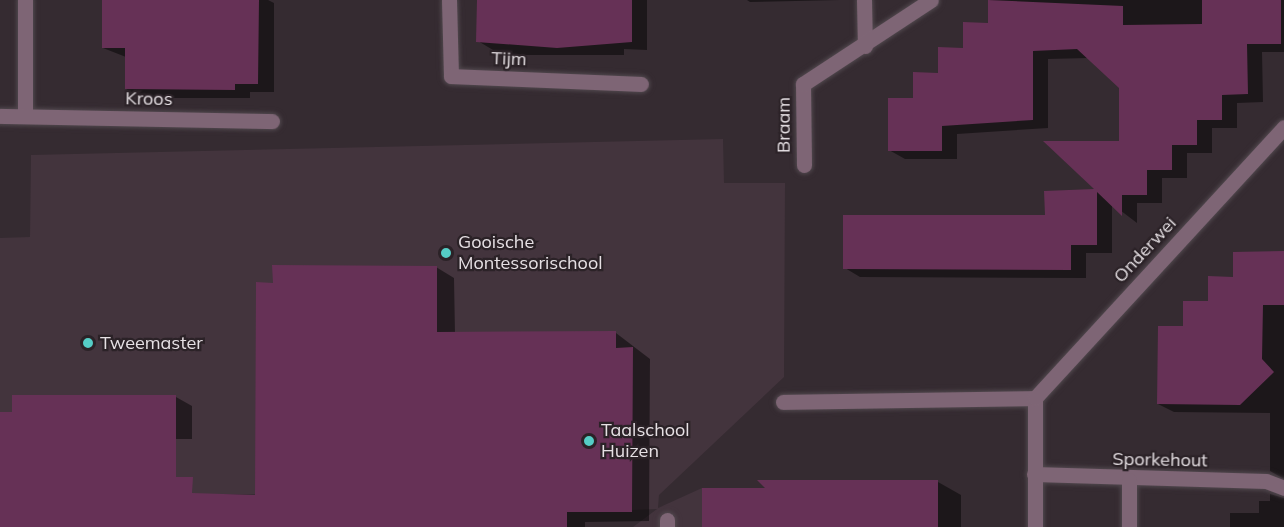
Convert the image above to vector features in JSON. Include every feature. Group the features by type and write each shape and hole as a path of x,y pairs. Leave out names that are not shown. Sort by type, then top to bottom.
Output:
{"street":[{"path":"25,0 25,116"},
{"name":"Tijm","path":"449,0 451,76 641,84"},
{"path":"864,0 865,46"},
{"name":"Braam","path":"804,165 803,84 865,46 931,0"},
{"name":"Kroos","path":"0,116 272,121"},
{"name":"Onderwei","path":"1035,398 1284,127"},
{"path":"783,402 1035,398 1035,527"},
{"name":"Sporkehout","path":"1034,474 1129,480 1266,481 1284,488"},
{"path":"1129,480 1129,527"}],"shaded area":[{"name":"Gooische Montessorischool","path":"723,139 724,183 785,183 784,377 659,495 658,508 702,488 795,489 796,480 938,480 938,527 633,527 657,509 581,512 581,496 209,494 0,527 0,238 30,237 31,155"}],"building":[{"path":"102,0 259,0 258,84 235,84 235,90 125,89 125,48 102,48"},
{"path":"477,0 632,0 632,42 557,48 476,42"},
{"path":"988,0 1123,6 1123,25 1202,24 1202,0 1281,0 1281,44 1247,44 1248,94 1222,95 1222,120 1197,120 1197,145 1172,145 1172,170 1147,170 1147,195 1122,195 1122,216 1097,192 1097,245 1071,245 1071,270 843,269 843,215 1045,215 1044,191 1094,189 1043,141 1119,141 1119,88 1077,49 1033,51 1033,120 942,126 942,151 888,151 888,98 913,98 913,72 938,73 938,47 963,48 963,22 988,23"},
{"path":"1284,251 1284,305 1263,305 1262,359 1274,372 1240,405 1157,404 1158,326 1183,326 1183,301 1208,301 1208,276 1233,277 1233,252"},
{"path":"272,265 437,266 437,332 616,331 616,348 633,347 632,512 567,512 567,527 0,527 0,412 12,412 12,395 176,395 176,477 193,477 192,493 255,495 256,282 273,283"},
{"path":"757,480 938,480 938,527 702,527 702,488 765,488"}],"place":[{"name":"Gooische Montessorischool","path":"446,253"},
{"name":"Tweemaster","path":"88,343"},
{"name":"Taalschool Huizen","path":"589,441"}]}
